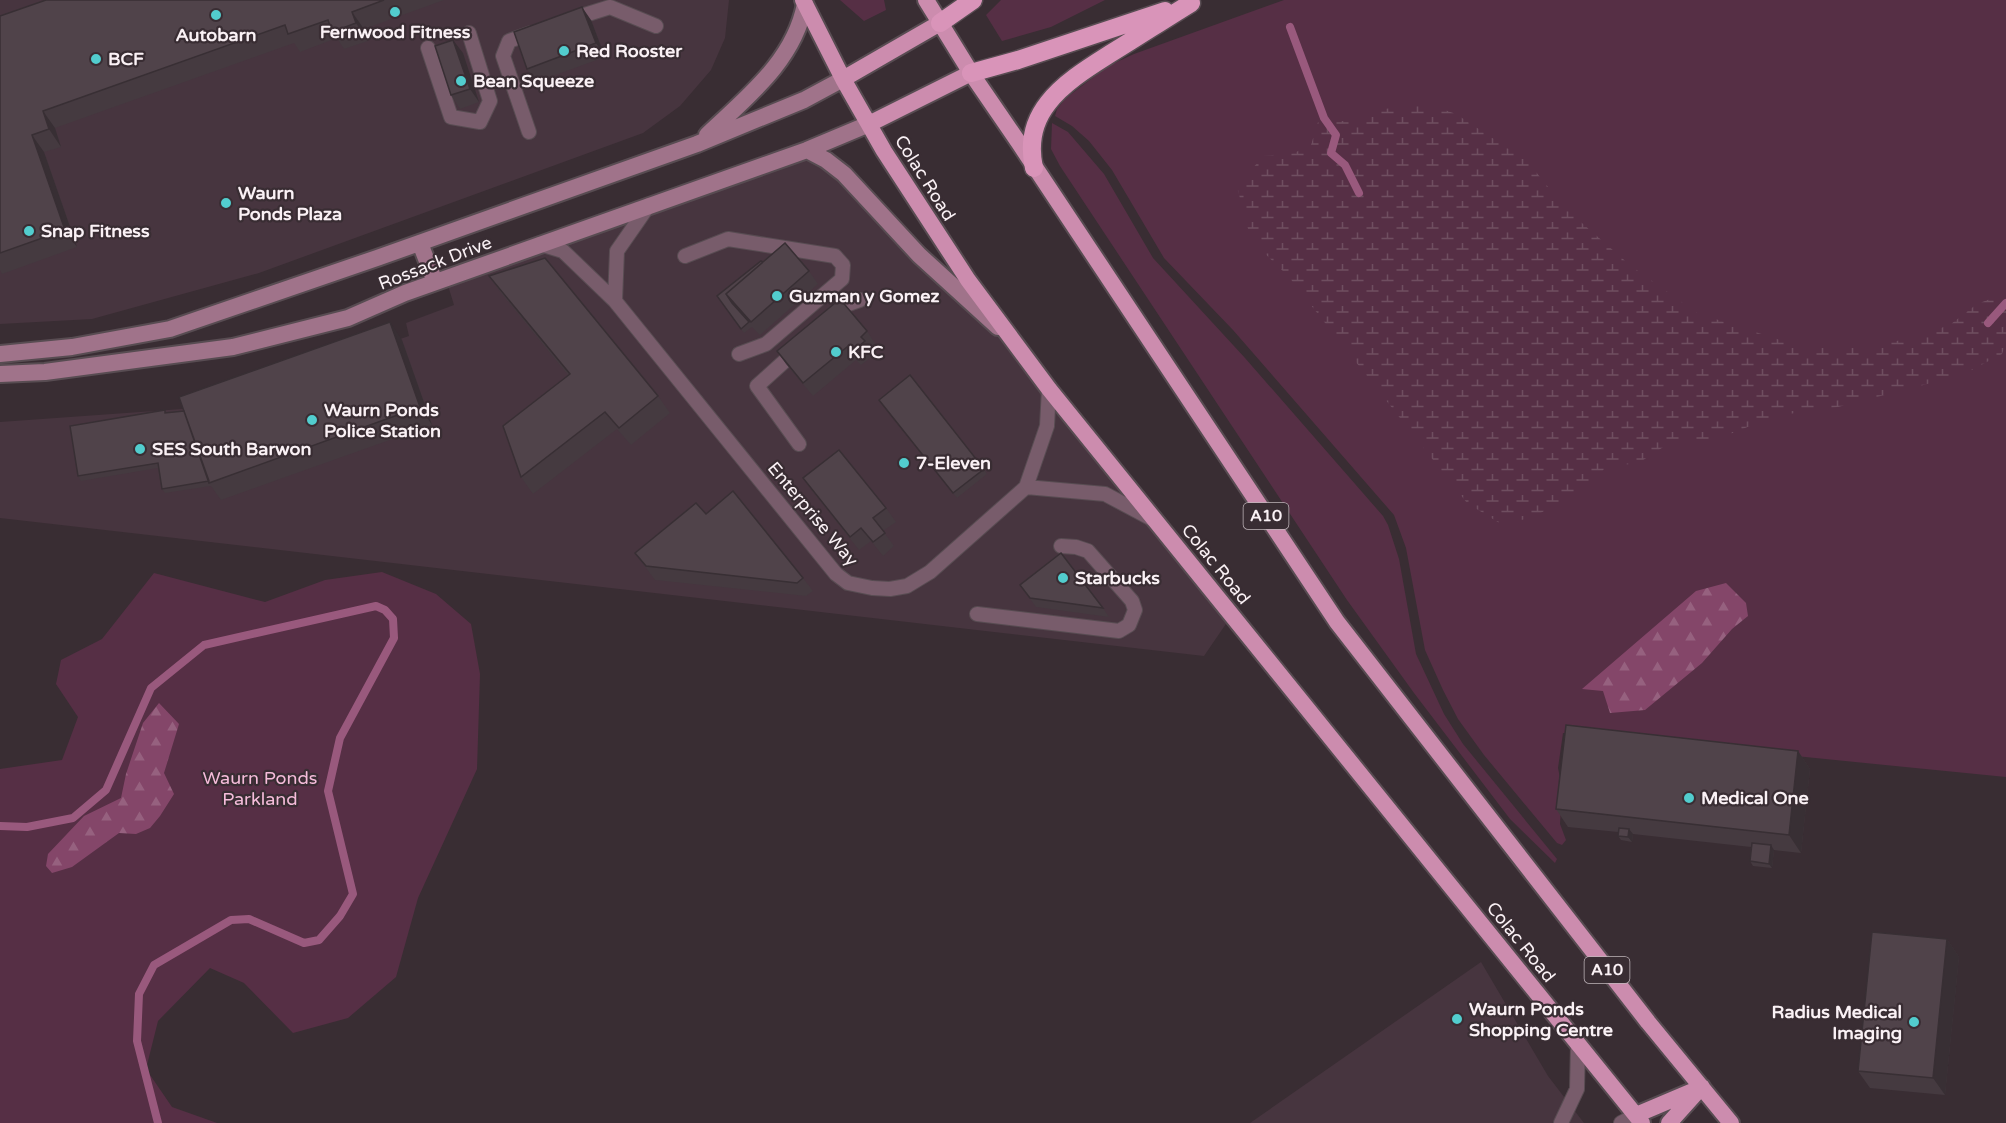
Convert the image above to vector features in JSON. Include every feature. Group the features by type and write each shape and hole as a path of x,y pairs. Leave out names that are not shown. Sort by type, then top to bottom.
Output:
{"highway":[{"name":"A10","path":"926,0 971,73 1337,622 1648,1022 1731,1123"},
{"path":"843,79 940,23 973,0"},
{"path":"869,124 971,73 1018,60 1194,1"},
{"path":"1034,168 1032,147 1035,127 1052,98 1095,64 1194,1"},
{"name":"Colac Road","path":"804,2 843,79 933,229 1007,335 1578,1044 1633,1120"},
{"path":"1633,1120 1702,1087"},
{"path":"1669,1123 1702,1087"}],"main road":[{"path":"697,144 752,93 776,67 794,39 804,2"},
{"name":"Rossack Drive","path":"0,354 72,347 170,329 697,144 804,100 843,79"},
{"name":"Rossack Drive","path":"0,374 45,372 233,347 348,318 435,282 807,150 869,124"},
{"path":"807,150 826,160 844,174 919,255 1007,335"},
{"path":"420,243 435,282"}],"lane":[{"path":"529,132 503,56 508,41 610,7 656,26"},
{"path":"428,48 451,117 480,122 490,101 470,33"},
{"path":"615,301 617,251 649,205"},
{"path":"685,256 728,239 835,256 843,265 842,279 834,286 766,344 739,354"},
{"name":"Enterprise Way","path":"540,244 563,251 615,301 836,574 848,583 890,590 907,586 930,572 1026,487 1047,426 1049,389"},
{"path":"822,327 846,305 860,300"},
{"path":"799,444 757,386 806,342"},
{"path":"1026,487 1105,494 1156,522"},
{"path":"977,614 1119,631 1129,625 1135,610 1132,601 1088,551 1061,546"},
{"path":"1561,1123 1577,1089 1578,1044"}],"shaded area":[{"name":"Waurn Ponds Plaza","path":"0,0 729,0 725,38 711,70 680,106 643,133 259,273 92,319 0,324"},
{"path":"807,150 1007,335 1232,615 1204,656 0,518 0,422 196,408 409,336 406,323 454,305 446,279"},
{"name":"Waurn Ponds Shopping Centre","path":"1481,962 1548,1076 1584,1123 1250,1123"}],"green space":[{"path":"840,0 884,0 886,10 864,21"},
{"path":"1001,0 1105,0 1051,27 1002,41 986,15"},
{"path":"1284,0 2006,0 2006,777 1563,733 1558,768 1562,788 1560,824 1566,840 1562,845 1557,843 1484,755 1458,719 1443,690 1425,650 1406,548 1394,515 1233,330 1164,258 1112,170 1089,141 1072,126 1055,116 1057,109 1066,98 1108,66 1134,54"},
{"path":"1428,104 1456,114 1527,161 1566,209 1631,266 1697,313 1805,348 1868,346 1919,337 1951,324 1977,304 2006,293 2006,342 2002,354 1962,375 1838,407 1775,416 1720,438 1668,444 1637,464 1609,465 1577,494 1531,518 1501,524 1467,503 1288,276 1251,240 1237,187 1263,156 1294,153 1311,145 1318,122 1344,121 1384,109"},
{"path":"1052,123 1068,132 1104,174 1153,258 1245,358 1383,516 1399,559 1416,654 1444,714 1463,744 1557,859 1555,863 1510,819 1347,600 1060,166 1051,149"},
{"name":"Waurn Ponds Parkland","path":"382,572 436,594 471,624 480,674 477,769 418,898 396,977 348,1018 293,1033 244,983 210,968 158,1021 146,1069 172,1107 217,1123 0,1123 0,769 62,760 78,717 56,684 61,660 102,639 154,573 265,602 325,580"},
{"path":"1726,583 1746,603 1748,616 1732,629 1702,663 1645,710 1610,713 1603,691 1582,689 1696,591"},
{"path":"159,703 179,724 164,773 174,794 150,828 136,834 119,833 72,867 52,873 46,866 48,854 84,816 121,798 126,774 143,723"}],"building":[{"path":"46,0 384,0 352,12 356,23 332,32 328,20 288,34 285,25 43,111 49,129 32,135 65,230 0,253 0,16"},
{"path":"582,7 596,43 527,69 514,32"},
{"path":"453,40 470,89 451,95 435,46"},
{"path":"785,243 809,271 751,322 726,294"},
{"path":"545,258 658,396 619,428 605,412 521,477 503,426 570,374 489,276"},
{"path":"761,261 763,262 726,294 749,322 741,329 717,296"},
{"name":"KFC","path":"840,299 867,331 861,337 865,341 852,352 847,347 803,383 777,351"},
{"name":"Waurn Ponds Police Station","path":"390,322 420,407 209,483 179,397"},
{"path":"910,375 984,469 953,493 879,400"},
{"name":"SES South Barwon","path":"165,410 165,413 184,411 209,481 162,489 158,463 78,476 70,426"},
{"path":"839,450 886,508 873,518 885,533 873,542 861,528 850,537 803,478"},
{"path":"733,491 803,578 797,583 646,566 635,553 696,503 706,514"},
{"name":"Starbucks","path":"1061,553 1103,608 1030,598 1020,585"},
{"name":"Medical One","path":"1566,725 1798,751 1789,835 1556,809"},
{"path":"1619,828 1629,829 1628,837 1618,836"},
{"path":"1752,843 1771,845 1769,864 1750,861"},
{"name":"Radius Medical Imaging","path":"1872,932 1947,939 1933,1078 1858,1071"}],"waterway":[{"path":"1290,27 1324,118 1336,135 1331,153 1345,165 1359,193"},
{"path":"1988,323 2006,303"},
{"path":"0,826 27,827 73,818 106,790 151,688 204,645 376,606 385,610 393,619 394,638 340,738 328,791 353,894 340,916 319,940 304,943 249,919 231,920 154,965 139,994 137,1041 158,1123"}],"place":[{"name":"Fernwood Fitness","path":"395,12"},
{"name":"Autobarn","path":"216,15"},
{"name":"Red Rooster","path":"564,51"},
{"name":"BCF","path":"96,59"},
{"name":"Bean Squeeze","path":"461,81"},
{"name":"Waurn Ponds Plaza","path":"226,203"},
{"name":"Snap Fitness","path":"29,231"},
{"name":"Guzman y Gomez","path":"777,296"},
{"name":"KFC","path":"836,352"},
{"name":"Waurn Ponds Police Station","path":"312,420"},
{"name":"SES South Barwon","path":"140,449"},
{"name":"7-Eleven","path":"904,463"},
{"name":"Starbucks","path":"1063,578"},
{"name":"Medical One","path":"1689,798"},
{"name":"Waurn Ponds Shopping Centre","path":"1457,1019"},
{"name":"Radius Medical Imaging","path":"1914,1022"}]}
